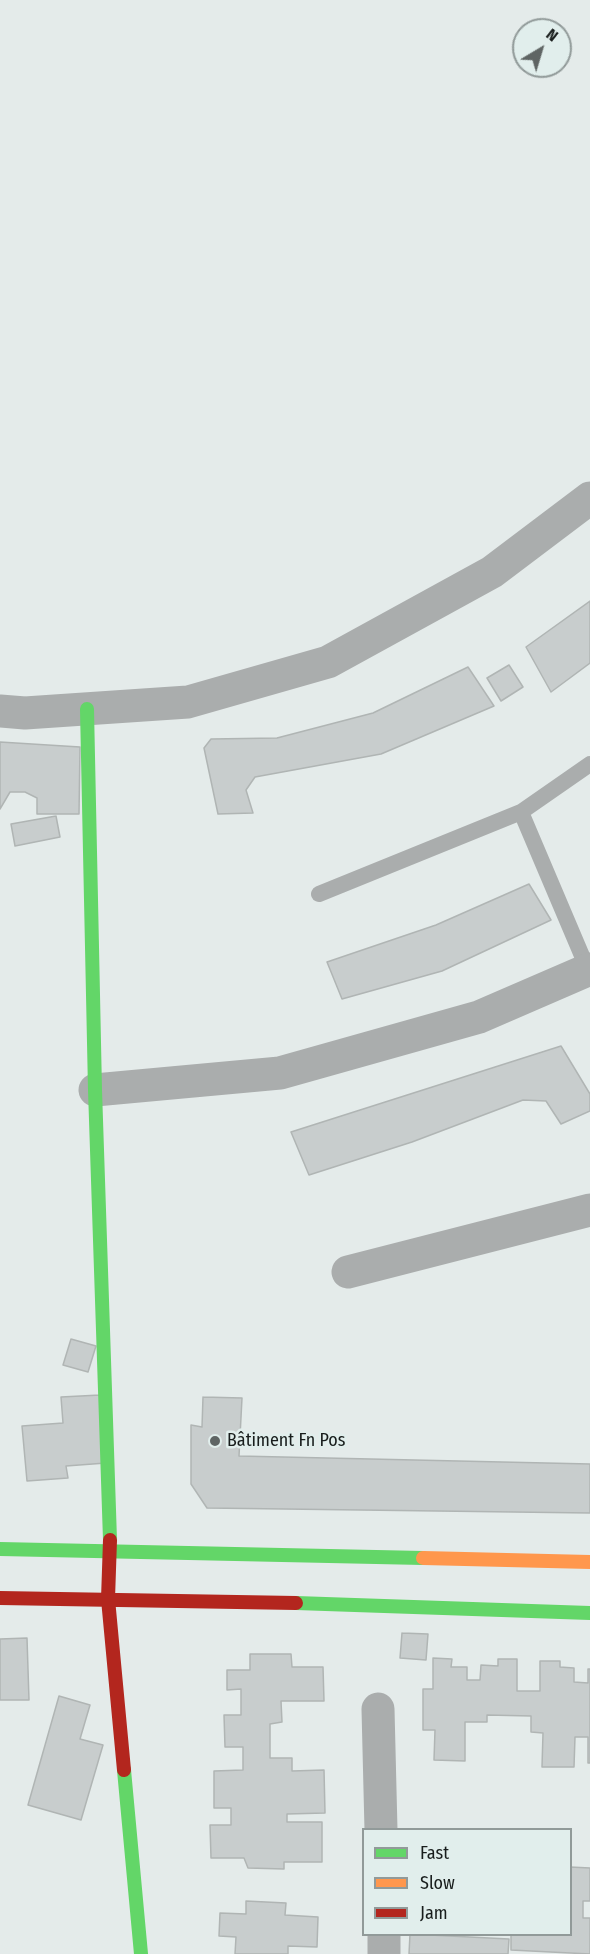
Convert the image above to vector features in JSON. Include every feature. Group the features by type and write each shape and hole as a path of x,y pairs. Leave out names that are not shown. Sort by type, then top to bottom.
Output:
{"street":[{"path":"0,711 25,713 188,702 328,662 492,572 590,498"},
{"path":"87,708 95,1090 110,1550 108,1599 141,1954"},
{"path":"95,1090 280,1073 479,1017 589,971"},
{"path":"348,1272 590,1210"},
{"path":"0,1549 590,1562"},
{"path":"0,1598 394,1604 590,1613"},
{"path":"378,1709 381,1828"},
{"path":"384,1936 384,1954"}],"lane":[{"path":"319,894 521,812 590,764"},
{"path":"521,812 589,971"}],"building":[{"path":"590,601 590,663 551,692 526,647"},
{"path":"509,665 523,687 501,701 487,678"},
{"path":"468,667 494,706 381,754 255,777 246,790 253,813 218,814 204,748 211,739 277,738 373,713"},
{"path":"0,742 80,747 79,814 37,814 37,798 25,792 10,792 0,809"},
{"path":"56,816 60,837 15,846 11,824"},
{"path":"529,884 551,920 442,971 342,999 327,962 436,925"},
{"path":"561,1046 590,1094 590,1111 561,1124 546,1101 523,1100 412,1142 309,1175 291,1132"},
{"path":"71,1339 96,1346 88,1372 63,1365"},
{"path":"100,1395 106,1463 66,1466 68,1478 27,1481 22,1426 63,1423 61,1397"},
{"name":"Bâtiment Fn Pos","path":"203,1397 242,1398 239,1456 590,1464 590,1513 207,1508 191,1484 191,1425 202,1427"},
{"path":"402,1633 428,1634 426,1660 400,1658"},
{"path":"27,1638 29,1700 0,1700 0,1639"},
{"path":"250,1654 291,1654 292,1667 323,1667 324,1701 281,1701 282,1722 270,1724 270,1758 292,1758 292,1771 324,1770 325,1813 287,1814 287,1822 322,1822 322,1862 284,1862 284,1869 248,1868 244,1858 211,1858 210,1825 231,1825 231,1808 214,1808 214,1771 243,1770 243,1747 225,1747 224,1715 241,1715 241,1689 227,1690 227,1670 250,1670"},
{"path":"433,1658 452,1659 451,1667 467,1667 467,1680 480,1680 481,1665 498,1666 498,1659 517,1659 517,1691 540,1691 540,1661 560,1661 560,1667 574,1668 574,1682 588,1683 588,1669 590,1669 590,1763 588,1763 588,1737 575,1737 574,1767 542,1767 543,1733 531,1732 531,1716 487,1715 487,1722 465,1722 465,1761 434,1760 435,1730 423,1730 423,1689 433,1689"},
{"path":"59,1696 90,1705 80,1739 103,1745 81,1820 28,1805"},
{"path":"572,1867 590,1868 590,1901 583,1901 583,1918 590,1918 590,1954 511,1950 511,1936 572,1936"},
{"path":"246,1901 286,1903 285,1915 318,1917 317,1947 288,1946 288,1954 235,1954 236,1937 219,1936 220,1913 246,1914"},
{"path":"410,1936 509,1939 508,1954 409,1954"}],"traffic: fast":[{"path":"87,709 95,1090 110,1540"},
{"path":"0,1549 423,1558"},
{"path":"296,1603 590,1613"},
{"path":"124,1770 141,1954"}],"traffic: slow":[{"path":"423,1558 590,1562"}],"traffic: jam":[{"path":"110,1540 108,1599 124,1770"},
{"path":"0,1598 296,1603"}],"place":[{"name":"Bâtiment Fn Pos","path":"215,1441"}]}
